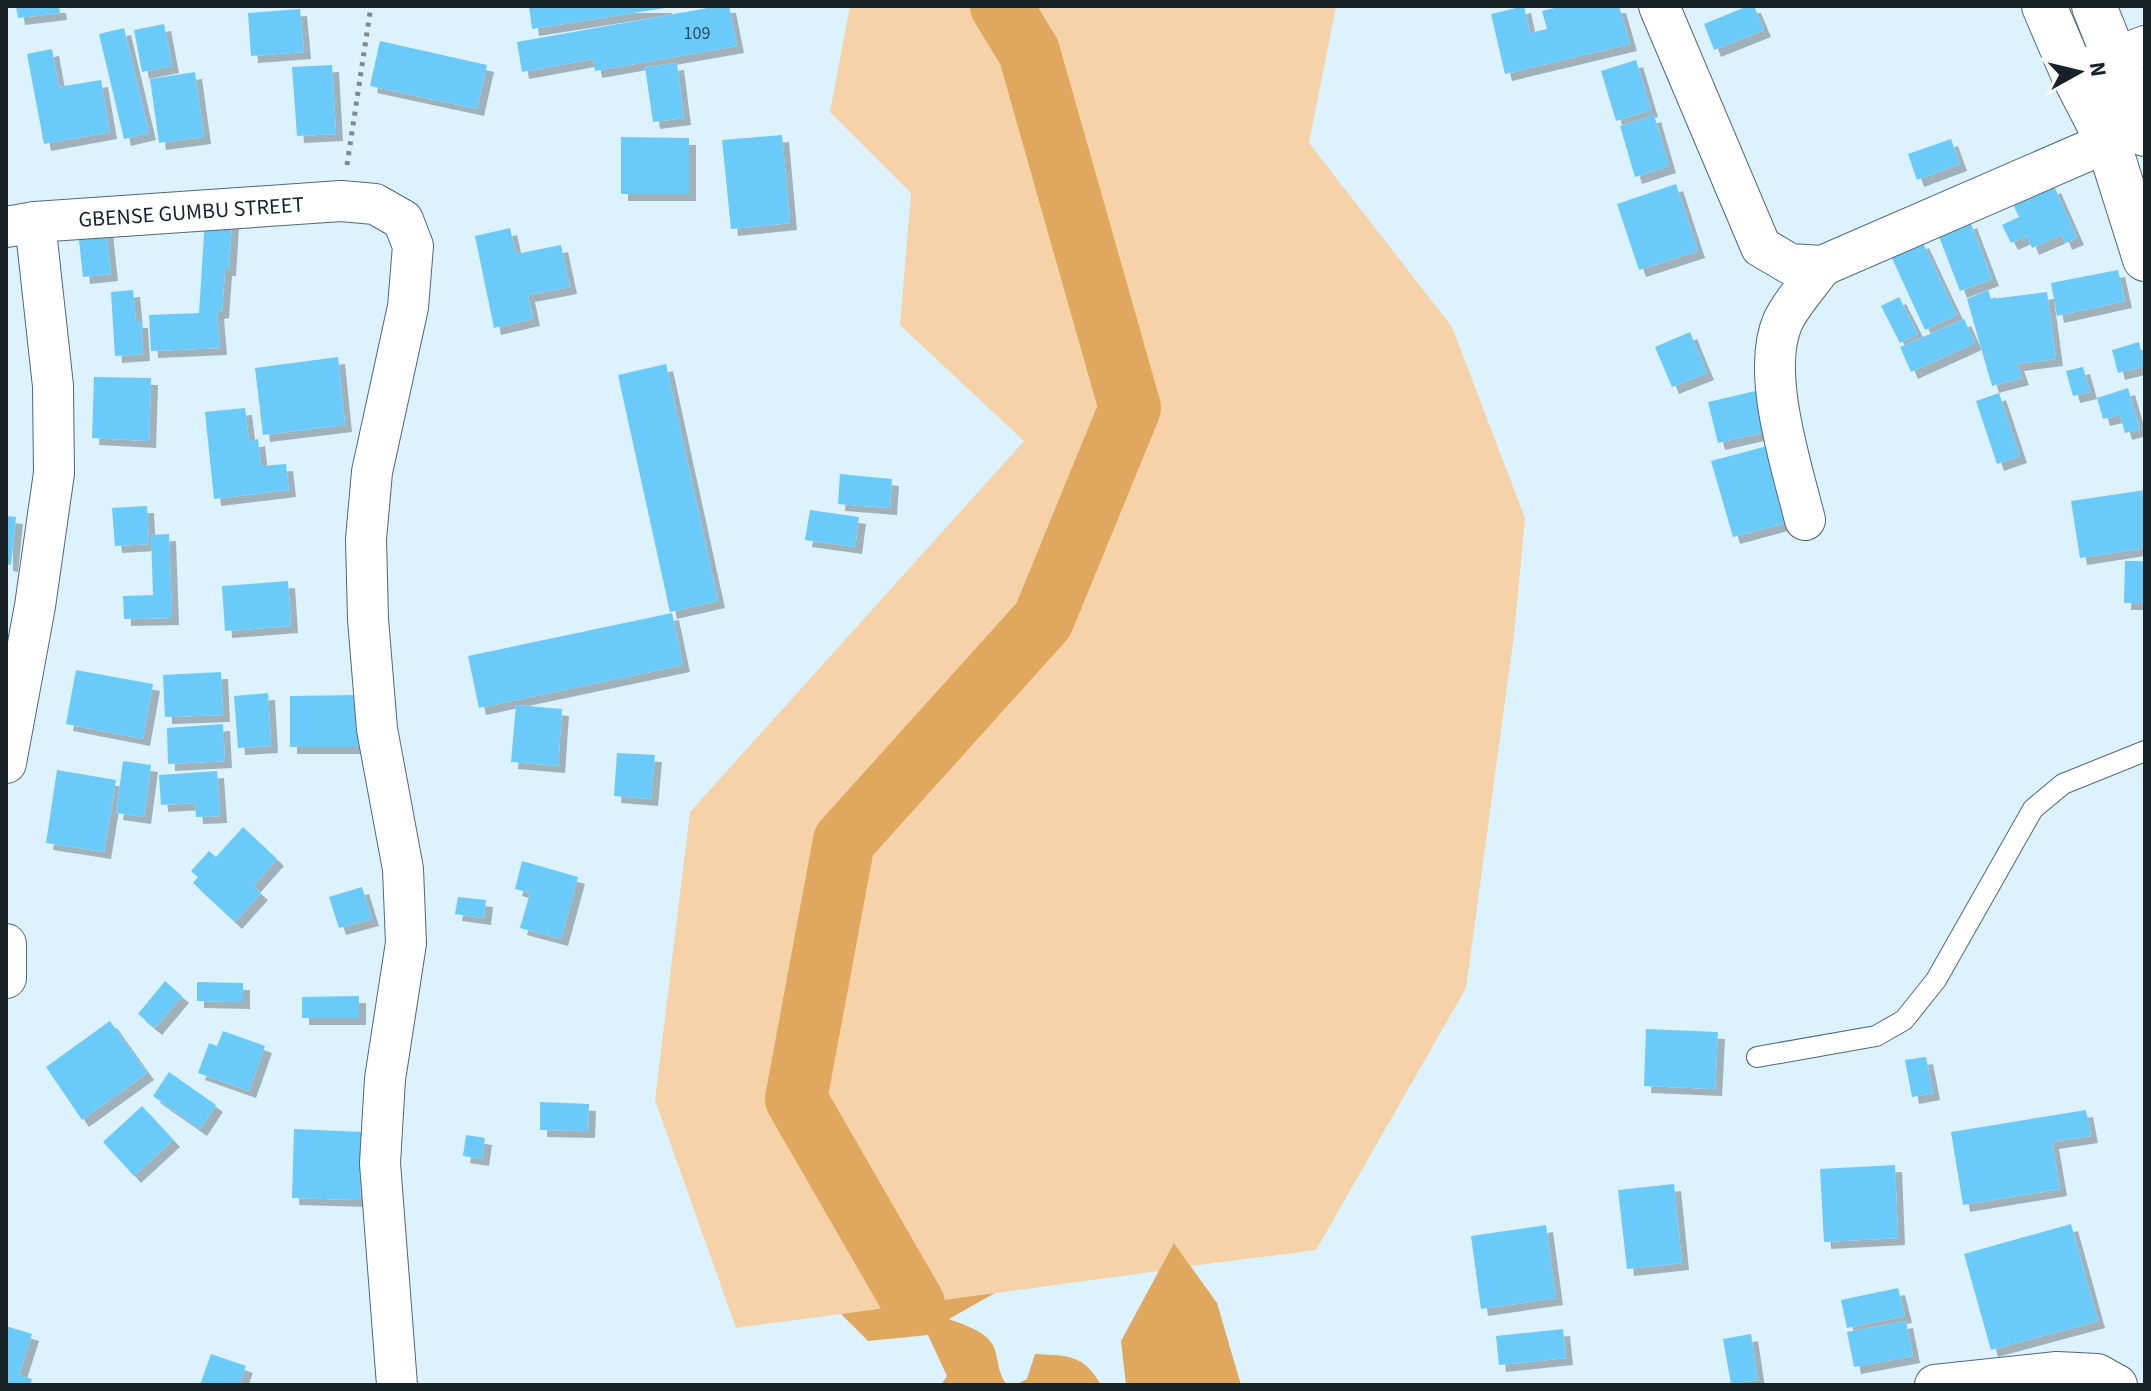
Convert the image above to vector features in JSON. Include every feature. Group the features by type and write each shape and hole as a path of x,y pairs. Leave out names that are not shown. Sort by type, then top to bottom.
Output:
{"main road":[{"path":"2044,6 2073,74 2126,138"},
{"path":"2094,6 2130,51 2126,138 2145,259"}],"street":[{"path":"1659,6 1761,247 1790,264 1822,266 2126,138"},
{"path":"2073,74 2130,51"},
{"name":"GBENSE GUMBU STREET","path":"20,224 358,203"},
{"path":"358,203 403,220 413,246 408,307 372,472 366,539 368,619 377,729 403,869 406,943 385,1079 380,1163 397,1385"},
{"path":"6,763 35,606 54,473 53,386 20,224"},
{"path":"1805,520 1779,416 1775,366 1783,322 1822,266"},
{"path":"6,944 6,978"},
{"path":"1935,1385 2057,1372 2097,1374 2117,1385"}],"lane":[{"path":"1757,1057 1876,1036 1904,1020 1936,980 2033,809 2063,784 2145,751"}],"path":[{"path":"358,203 371,6"}],"shaded area":[{"path":"850,6 1336,6 1309,143 1452,327 1525,518 1514,635 1466,988 1316,1250 1191,1266 1174,1243 1159,1271 736,1328 655,1100 690,812 1024,441 900,325 911,193 830,112"},
{"path":"1174,1243 1217,1303 1241,1385 1126,1385 1121,1341"},
{"path":"995,1293 949,1319 988,1338 1007,1385 941,1385 947,1376 928,1335 868,1341 841,1314"},
{"path":"1035,1354 1057,1355 1081,1362 1101,1385 1015,1385 1027,1379"}],"building":[{"path":"16,6 59,6 60,13 18,18"},
{"path":"529,6 665,6 665,8 532,29"},
{"path":"729,6 737,46 595,71 593,59 522,72 517,42"},
{"path":"1524,6 1530,33 1547,29 1542,11 1563,6 1619,6 1630,44 1505,74 1491,14"},
{"path":"1754,6 1764,30 1714,50 1704,24"},
{"path":"300,9 304,52 251,56 248,13"},
{"path":"164,24 172,66 142,72 134,30"},
{"path":"124,28 149,133 124,139 99,34"},
{"path":"380,41 487,65 477,109 370,86"},
{"path":"52,49 59,87 101,80 110,132 44,144 27,54"},
{"path":"1636,60 1651,110 1616,121 1601,71"},
{"path":"677,63 684,118 653,122 645,67"},
{"path":"332,65 336,134 297,136 292,67"},
{"path":"195,72 204,137 159,143 150,79"},
{"path":"1654,115 1669,166 1635,177 1620,126"},
{"path":"782,135 790,223 731,229 722,140"},
{"path":"621,137 689,138 689,194 621,194"},
{"path":"1951,139 1960,164 1917,180 1908,154"},
{"path":"1676,184 1698,251 1639,270 1617,204"},
{"path":"2054,186 2077,238 2065,243 2062,235 2032,248 2027,236 2011,243 2002,225 2019,217 2013,204"},
{"path":"205,218 232,220 229,269 225,269 222,311 217,312 220,348 151,351 149,315 199,313"},
{"path":"1970,221 1992,279 1960,291 1938,234"},
{"path":"106,228 111,274 83,277 78,231"},
{"path":"510,228 516,254 561,245 570,287 528,295 533,319 494,328 475,236"},
{"path":"1922,241 1957,315 1925,330 1891,256"},
{"path":"2118,270 2125,301 2057,316 2051,283"},
{"path":"133,290 136,321 141,321 143,354 115,356 111,292"},
{"path":"1988,290 1991,299 2047,292 2056,359 2017,364 2022,378 1992,386 1967,299"},
{"path":"1899,297 1918,334 1900,343 1881,306"},
{"path":"1964,319 1975,343 1911,372 1900,347"},
{"path":"1690,332 1707,373 1672,387 1655,347"},
{"path":"2139,342 2145,366 2118,373 2112,350"},
{"path":"338,357 345,425 263,435 255,368"},
{"path":"666,364 718,601 670,612 618,375"},
{"path":"2083,367 2090,392 2073,396 2066,371"},
{"path":"94,377 151,378 149,441 92,438"},
{"path":"2128,388 2140,429 2125,433 2120,415 2103,419 2097,398"},
{"path":"1760,390 1770,431 1718,443 1708,402"},
{"path":"1999,393 2020,456 1997,464 1976,401"},
{"path":"245,408 249,441 258,439 261,466 286,464 289,490 214,499 205,412"},
{"path":"1771,445 1792,521 1733,537 1711,461"},
{"path":"840,474 892,479 890,508 838,504"},
{"path":"2145,490 2145,548 2080,558 2071,501"},
{"path":"147,506 149,544 115,546 112,508"},
{"path":"810,510 859,517 855,547 805,540"},
{"path":"6,516 16,517 11,565 6,564"},
{"path":"169,534 172,618 124,619 123,596 153,595 151,535"},
{"path":"2125,561 2145,561 2145,603 2124,603"},
{"path":"288,581 291,626 225,631 222,586"},
{"path":"672,613 683,665 479,708 468,656"},
{"path":"76,670 153,684 143,739 66,724"},
{"path":"221,672 223,715 165,717 163,675"},
{"path":"268,693 271,746 238,748 234,696"},
{"path":"358,695 359,747 290,747 290,696"},
{"path":"516,705 562,709 558,766 511,762"},
{"path":"223,724 225,761 168,764 167,728"},
{"path":"617,753 655,755 651,799 614,796"},
{"path":"123,761 151,765 144,817 116,813"},
{"path":"57,770 116,780 104,852 46,843"},
{"path":"217,771 220,816 196,817 195,803 161,805 159,775"},
{"path":"243,827 277,859 253,886 261,893 235,922 193,883 198,877 191,871 209,851 216,857"},
{"path":"522,861 578,877 561,939 520,928 530,893 515,889"},
{"path":"362,887 372,919 339,928 329,897"},
{"path":"458,897 486,900 484,918 455,914"},
{"path":"165,981 182,996 155,1028 138,1014"},
{"path":"197,982 243,983 243,1002 197,1001"},
{"path":"359,996 359,1018 302,1018 302,997"},
{"path":"110,1021 147,1073 82,1120 46,1067"},
{"path":"1646,1029 1718,1032 1715,1089 1644,1086"},
{"path":"223,1031 265,1046 249,1091 198,1073 209,1043 217,1046"},
{"path":"1926,1057 1933,1093 1912,1097 1905,1060"},
{"path":"169,1072 216,1105 200,1129 153,1096"},
{"path":"540,1102 589,1104 588,1131 540,1130"},
{"path":"142,1106 173,1140 134,1176 103,1142"},
{"path":"2086,1110 2091,1136 2052,1142 2060,1189 1963,1205 1951,1132"},
{"path":"294,1129 362,1132 360,1200 292,1198"},
{"path":"466,1135 485,1138 482,1159 463,1156"},
{"path":"1895,1165 1898,1238 1824,1242 1820,1169"},
{"path":"1674,1184 1682,1263 1627,1269 1618,1190"},
{"path":"2071,1224 2098,1321 1991,1350 1964,1254"},
{"path":"1546,1225 1556,1298 1481,1309 1471,1236"},
{"path":"1898,1288 1905,1316 1847,1328 1841,1300"},
{"path":"1906,1321 1913,1356 1854,1367 1847,1332"},
{"path":"6,1326 32,1334 19,1375 32,1379 30,1385 6,1385"},
{"path":"1563,1329 1566,1358 1499,1365 1496,1336"},
{"path":"1751,1334 1758,1380 1731,1384 1723,1339"},
{"path":"211,1354 246,1366 239,1385 200,1385"}],"waterway":[{"path":"914,1304 796,1099 844,841 1043,620 1130,408 1029,52 1001,6"}]}
